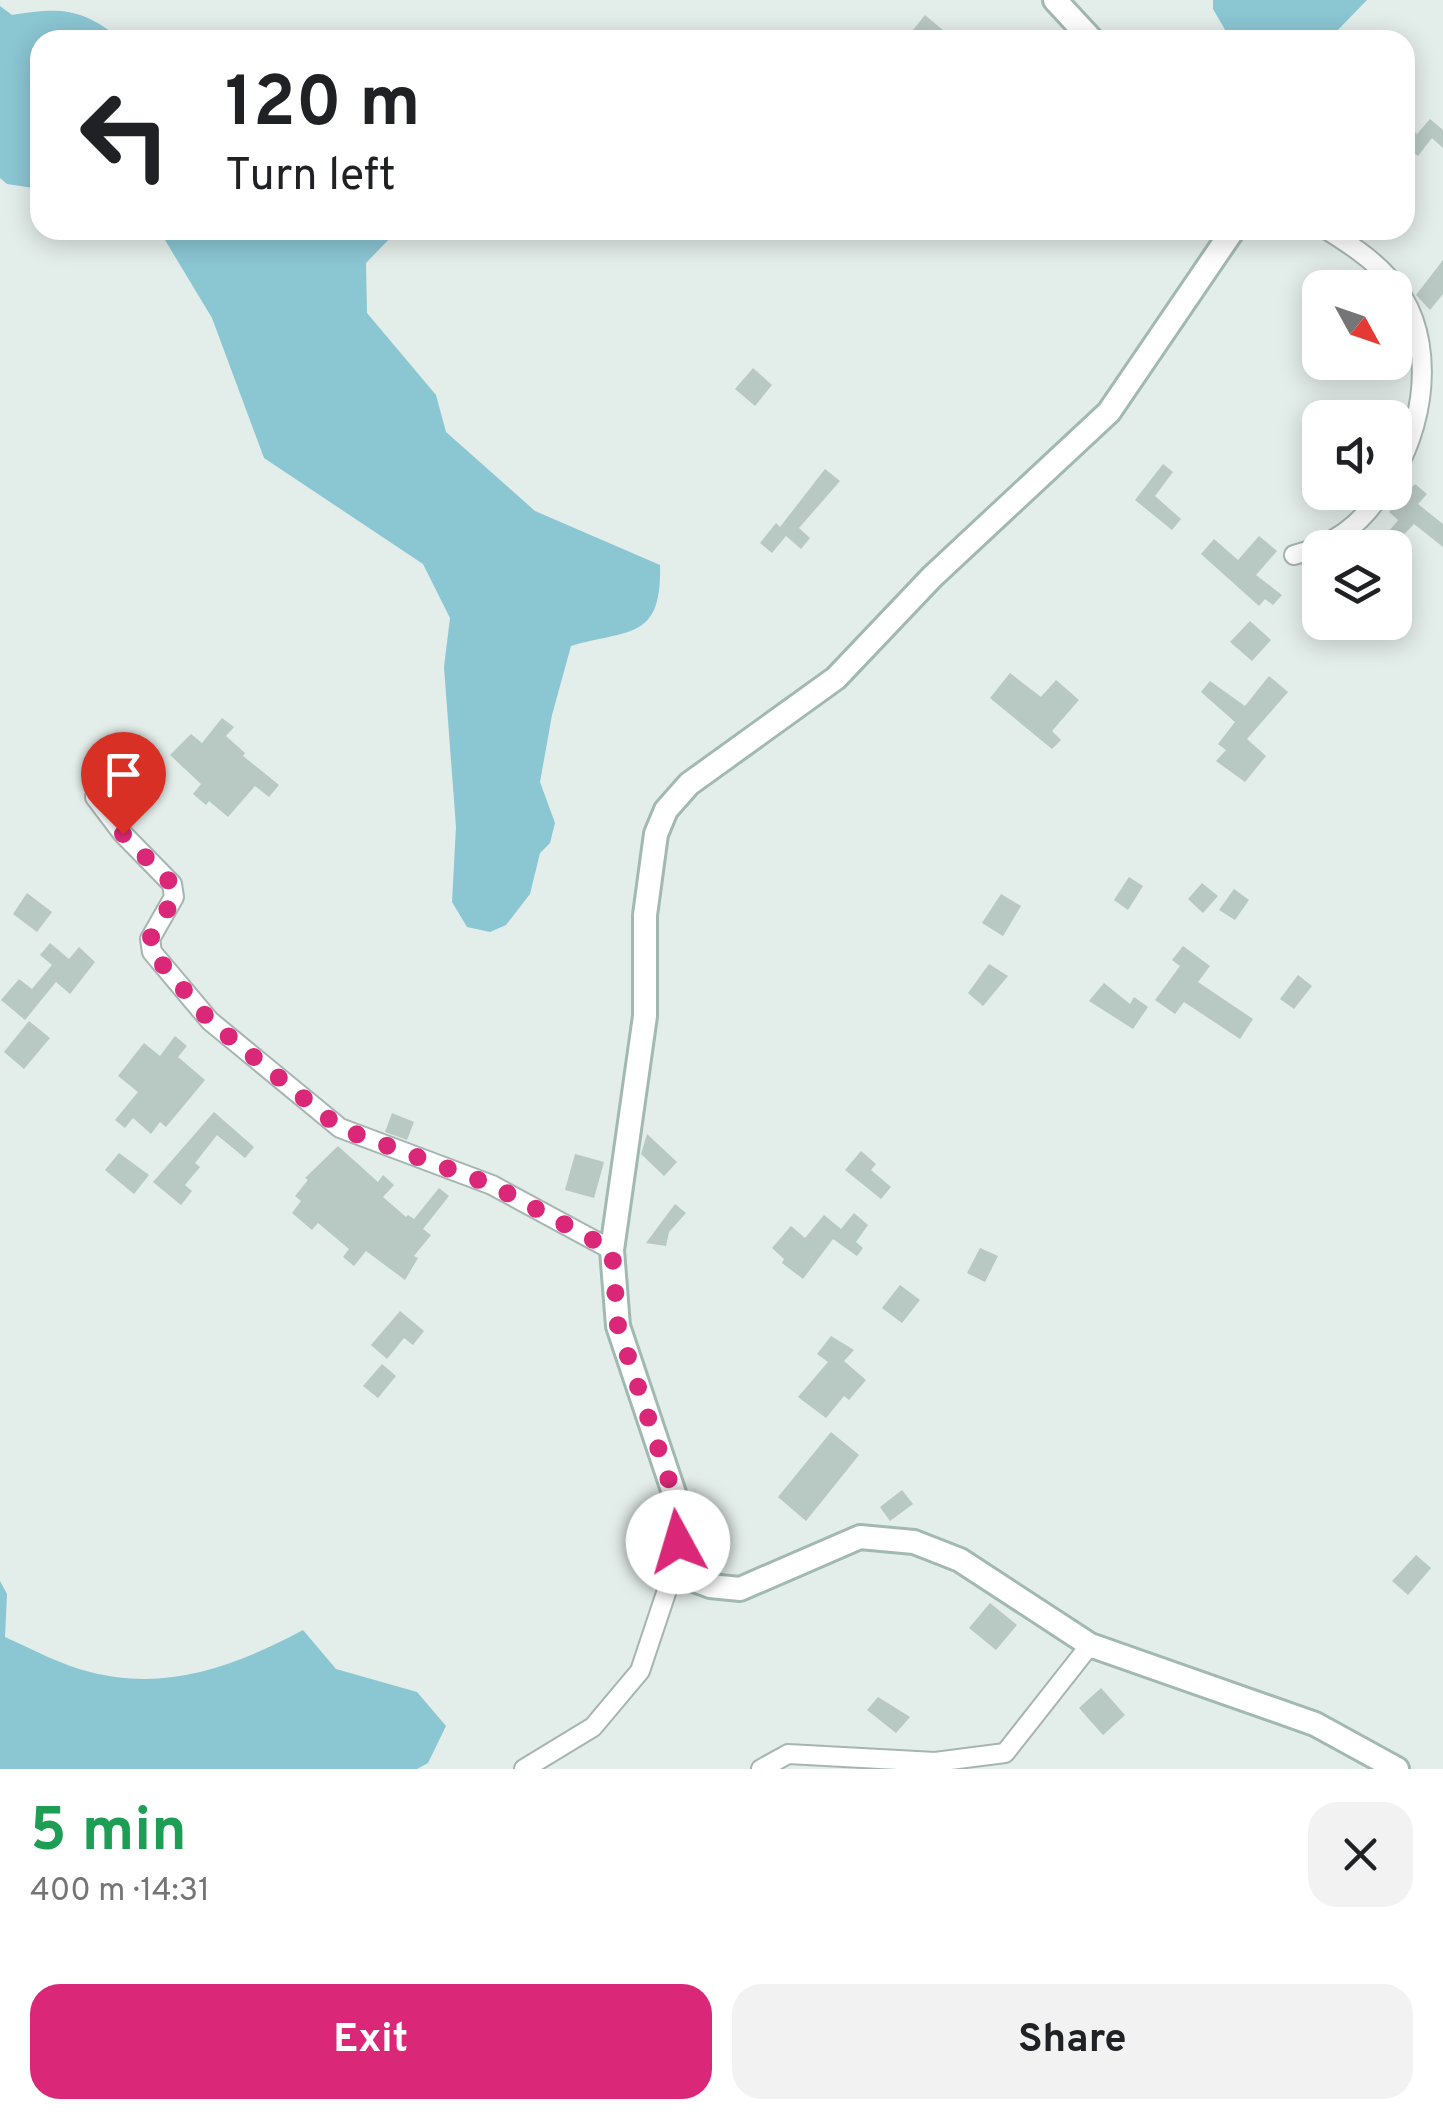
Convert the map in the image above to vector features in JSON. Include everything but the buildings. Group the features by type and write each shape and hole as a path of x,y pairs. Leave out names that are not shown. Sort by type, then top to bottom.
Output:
{"street":[{"path":"1055,0 1083,30"},
{"path":"532,1767 593,1727 640,1672 678,1556 678,1508 618,1326 612,1250 645,1016 650,865 666,810 688,784 836,678 932,577 1109,412 1226,240"},
{"path":"1342,240 1390,280 1415,321 1424,385 1412,439"},
{"path":"1294,555 1330,543 1370,510"},
{"path":"95,797 123,834 172,884 174,898 150,939 152,952 210,1021 260,1066 340,1128 492,1185 612,1250"},
{"path":"673,1572 710,1586 740,1589 860,1537 914,1542 960,1560 1090,1645 1315,1724 1397,1769"},
{"path":"761,1769 788,1754 935,1762 1005,1754 1090,1645"}],"water":[{"path":"1213,0 1367,0 1338,30 1225,30 1213,9"},
{"path":"0,6 12,15 58,11 95,21 108,30 30,30 30,187 7,184 0,178"},
{"path":"165,240 388,240 366,263 367,313 436,395 446,432 535,511 660,565 659,590 648,620 625,633 571,646 552,715 540,782 555,823 550,843 540,853 530,894 506,925 490,932 467,927 452,902 456,827 444,667 450,618 423,564 264,458 212,318"},
{"path":"0,1581 7,1594 5,1637 79,1669 119,1677 174,1677 252,1655 303,1630 336,1669 417,1692 446,1726 428,1763 417,1769 0,1769"}],"route":[{"path":"123,834 172,884 174,898 150,939 152,952 210,1021 260,1066 340,1128 492,1185 612,1250 618,1326 678,1508 678,1542"}]}
